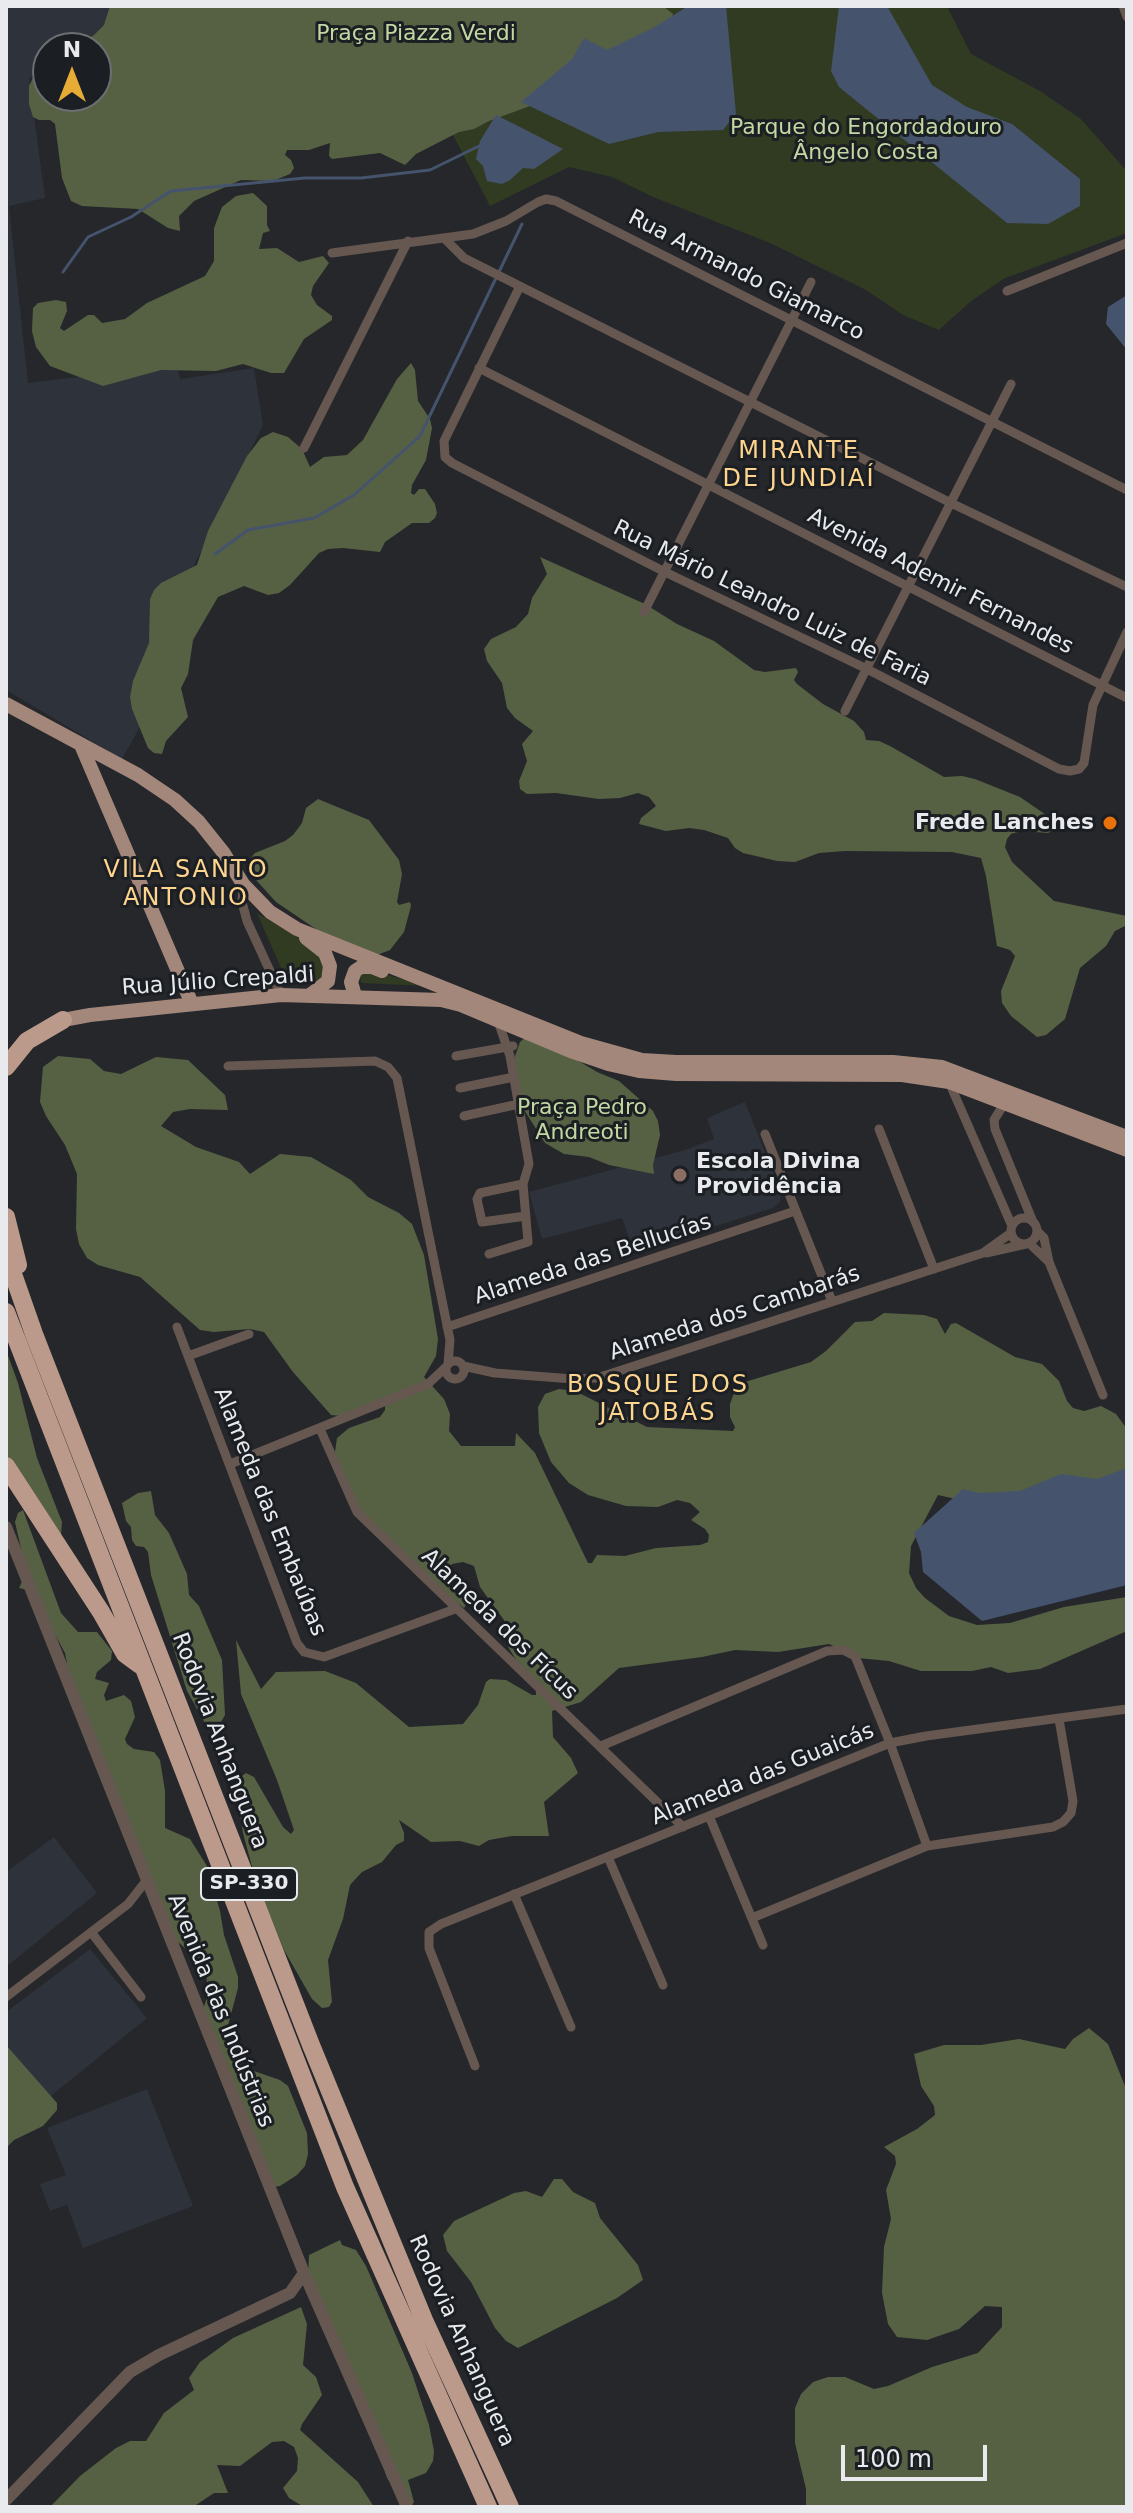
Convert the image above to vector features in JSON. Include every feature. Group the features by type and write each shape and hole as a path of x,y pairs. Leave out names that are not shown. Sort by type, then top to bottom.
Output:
{"highway":[{"path":"6,1067 27,1041 63,1020"},
{"path":"6,1217 34,1334"},
{"name":"Rodovia Anhanguera","path":"6,1254 34,1334 366,2182 424,2320 510,2507"},
{"name":"Rodovia Anhanguera","path":"6,1312 345,2187 488,2507"},
{"path":"6,1466 125,1654 144,1667"}],"main road":[{"path":"6,704 118,765 175,800 199,822 243,884 270,912 297,929 325,953 330,966 328,981 310,995"},
{"path":"81,745 192,1004"},
{"path":"98,785 106,767 118,765"},
{"path":"297,929 581,1043 642,1060 893,1062 942,1067 1127,1137"},
{"path":"355,996 351,976 361,967 372,967 440,987"},
{"name":"Rua Júlio Crepaldi","path":"63,1020 281,995 424,998 461,1005 608,1064 639,1071 676,1074 902,1075 949,1082 1127,1150"}],"street":[{"path":"1123,6 1127,17"},
{"name":"Rua Armando Giamarco","path":"332,253 473,234 506,221 546,199 556,201 1127,490"},
{"path":"445,239 464,258 951,503 1127,587"},
{"path":"304,448 408,241"},
{"path":"1007,291 1127,243"},
{"path":"644,612 811,282"},
{"path":"479,368 520,286"},
{"name":"Rua Mário Leandro Luiz de Faria","path":"479,368 444,441 445,457 665,572 867,669 1059,769 1079,769 1084,763 1093,705 1101,684"},
{"name":"Avenida Ademir Fernandes","path":"479,368 1127,698"},
{"path":"845,711 1011,384"},
{"path":"1101,684 1127,632"},
{"path":"243,884 242,902 247,921 281,995"},
{"path":"489,1254 528,1242 523,1184 529,1164 509,1050 498,1021"},
{"path":"456,1056 509,1050 524,1032"},
{"path":"228,1066 358,1059 375,1061 388,1067 397,1078 447,1327 464,1372 456,1378 447,1374 450,1340"},
{"path":"460,1088 514,1077"},
{"path":"949,1082 1011,1229 1019,1243 1028,1243 1049,1262"},
{"path":"464,1116 519,1104"},
{"path":"1004,1104 994,1120 995,1129 1035,1226 1028,1243"},
{"path":"879,1129 934,1269"},
{"path":"765,1134 832,1301"},
{"path":"990,1174 1010,1166"},
{"path":"523,1184 480,1193 477,1199 482,1222 526,1216"},
{"name":"Alameda das Bellucías","path":"447,1327 795,1211"},
{"path":"1011,1229 1019,1219 1029,1219 1044,1238 1049,1262 1103,1395"},
{"name":"Alameda dos Cambarás","path":"983,1253 1011,1229"},
{"name":"Alameda dos Cambarás","path":"462,1364 495,1373 597,1378 983,1253 1028,1243"},
{"name":"Alameda das Embaúbas","path":"177,1327 297,1643 304,1652 324,1657 455,1609"},
{"path":"188,1356 249,1334"},
{"path":"447,1365 455,1361 462,1364"},
{"name":"Alameda dos Cambarás","path":"428,1384 447,1365"},
{"name":"Alameda dos Cambarás","path":"230,1464 428,1384 495,1373"},
{"name":"Alameda dos Fícus","path":"320,1429 357,1512 683,1827"},
{"name":"Avenida das Indústrias","path":"6,1527 304,2273 407,2507"},
{"path":"601,1746 827,1651 843,1650 855,1656 927,1846"},
{"name":"Alameda das Guaicás","path":"475,2066 429,1948 429,1932 441,1924 890,1743 1127,1709"},
{"path":"752,1918 927,1846 1053,1827 1063,1822 1071,1813 1073,1801 1059,1719"},
{"path":"709,1816 763,1945"},
{"path":"608,1857 663,1985"},
{"path":"6,1997 128,1904 146,1881"},
{"path":"514,1894 571,2027"},
{"path":"91,1932 141,1997"},
{"path":"6,2500 130,2372 159,2355 290,2293 304,2273"}],"shaded area":[{"path":"6,6 118,6 100,32 32,32 32,76 29,78 45,198 9,206 28,383 177,365 180,379 254,368 263,425 183,588 155,700 122,759 6,690"},
{"name":"Escola Divina Providência","path":"745,1102 781,1193 780,1202 773,1208 634,1252 622,1218 542,1239 529,1192 685,1150 714,1139 707,1118"},
{"path":"54,1837 97,1893 6,1967 6,1872"},
{"path":"90,1949 147,2018 46,2100 6,2051 6,2012"},
{"path":"147,2089 193,2206 83,2248 67,2205 50,2211 40,2184 66,2175 47,2128"}],"green space":[{"name":"Praça Piazza Verdi","path":"110,6 663,6 673,14 672,20 530,106 459,132 416,154 405,165 380,153 332,159 329,156 330,143 309,150 287,150 285,155 294,168 290,174 273,181 241,180 194,201 179,216 180,231 168,228 138,209 82,206 71,201 62,178 55,124 33,117 29,104 32,80 32,112 112,112 112,32 97,32 104,25"},
{"name":"Parque do Engordadouro Ângelo Costa","path":"294,6 947,6 971,54 1040,91 1081,119 1127,168 1127,233 1003,279 970,302 939,330 903,315 866,290 770,243 653,197 612,177 569,167 490,206 417,66"},
{"path":"253,193 267,206 270,231 263,233 259,249 277,248 299,262 323,256 329,263 313,286 311,295 317,305 332,316 332,320 304,339 284,373 271,373 243,364 216,371 161,370 103,386 50,366 36,347 32,331 33,308 38,303 66,302 67,311 60,328 64,331 88,315 94,315 102,323 125,319 147,303 205,276 214,261 214,228 222,207 236,196"},
{"path":"411,363 415,370 418,401 432,428 426,460 412,485 411,493 414,495 419,489 425,489 435,504 435,518 429,523 412,523 385,542 380,552 343,548 319,553 279,593 268,595 244,586 218,597 193,640 188,674 181,688 188,717 166,741 162,754 154,753 148,748 130,697 133,681 149,643 150,599 154,590 161,583 197,565 208,531 247,456 261,438 273,432 288,437 302,449 310,467 324,457 347,455 363,440 397,379"},
{"path":"540,557 645,604 677,624 714,641 754,670 765,672 796,668 798,672 794,680 797,684 823,704 854,721 864,732 866,740 890,746 944,777 975,779 1020,797 1052,819 1054,830 1048,833 1021,831 1011,834 1005,847 1012,862 1054,901 1127,916 1127,925 1115,931 1106,946 1080,968 1065,1019 1046,1035 1037,1037 1011,1016 1002,1003 1001,991 1015,956 1010,950 997,946 981,858 952,852 845,851 819,853 795,862 777,861 743,853 728,838 704,830 666,831 639,824 641,818 656,806 649,797 638,793 599,799 556,793 527,794 520,789 519,781 527,761 522,744 533,731 507,708 502,683 487,661 484,649 491,639 516,627 528,614 532,598 547,574"},
{"path":"318,799 369,820 399,860 402,874 397,902 399,905 410,902 411,906 404,932 390,950 377,955 332,940 276,902 257,881 247,862 255,853 293,835 302,823 306,808"},
{"path":"257,913 315,948 326,967 320,979 288,984"},
{"path":"366,969 426,986 361,983 360,972"},
{"name":"Praça Pedro Andreoti","path":"531,1032 597,1072 619,1081 653,1111 660,1135 654,1174 609,1165 589,1157 564,1154 545,1143 521,1105 512,1065 520,1042"},
{"path":"58,1056 90,1059 104,1071 121,1074 156,1057 188,1060 225,1095 228,1110 173,1112 161,1126 196,1147 239,1162 250,1174 280,1154 311,1157 351,1180 368,1197 399,1213 412,1224 424,1255 438,1339 436,1356 424,1377 444,1399 450,1414 449,1431 461,1446 515,1446 516,1433 535,1453 588,1563 592,1563 597,1555 625,1556 656,1548 700,1545 708,1542 709,1535 691,1520 700,1512 690,1503 677,1500 658,1507 626,1506 588,1495 569,1483 551,1462 539,1433 538,1407 545,1394 559,1389 575,1391 647,1427 733,1431 735,1427 730,1417 730,1404 734,1393 745,1382 811,1362 855,1322 872,1321 884,1313 924,1315 937,1319 945,1334 951,1324 956,1323 1015,1357 1042,1364 1059,1381 1073,1408 1084,1411 1101,1406 1116,1414 1127,1429 1127,1475 991,1507 938,1495 911,1546 909,1573 916,1588 949,1616 977,1625 1010,1623 1064,1607 1127,1597 1127,1631 1040,1669 1008,1673 991,1667 972,1671 921,1671 889,1661 858,1658 829,1644 778,1652 735,1650 619,1668 581,1702 552,1711 553,1737 571,1758 578,1773 544,1802 549,1836 512,1836 489,1840 479,1846 460,1841 431,1842 399,1820 404,1841 396,1845 382,1862 362,1872 350,1885 343,1919 328,1960 332,2002 329,2007 322,2008 312,1999 284,1950 255,1878 243,1833 236,1789 239,1778 246,1773 254,1777 283,1827 291,1834 294,1830 241,1694 236,1640 261,1689 276,1672 325,1671 356,1683 409,1727 463,1724 478,1705 490,1679 506,1680 532,1695 536,1695 536,1691 508,1647 504,1620 480,1587 474,1566 463,1562 450,1567 451,1579 466,1605 464,1608 414,1570 361,1515 334,1459 337,1438 349,1428 380,1417 385,1404 341,1416 331,1415 293,1372 264,1332 250,1329 200,1330 140,1277 98,1265 87,1258 79,1244 76,1229 77,1174 65,1145 40,1102 43,1067"},
{"path":"6,1350 18,1383 37,1458 62,1522 61,1536 39,1520 6,1457"},
{"path":"151,1491 155,1515 169,1533 187,1574 189,1595 199,1606 222,1660 225,1715 217,1729 212,1730 205,1723 187,1691 151,1575 148,1552 144,1547 136,1546 131,1527 126,1521 122,1503 138,1493"},
{"path":"23,1510 61,1613 78,1632 97,1632 112,1651 111,1660 97,1672 95,1679 109,1683 104,1695 106,1701 124,1695 131,1701 135,1717 125,1739 127,1744 134,1749 154,1752 160,1760 165,1791 165,1828 190,1839 207,1866 238,1977 228,2025 232,2047 248,2069 288,2086 307,2133 305,2166 280,2186 273,2187 202,2012 208,1995 206,1972 193,1955 171,1936 69,1674 65,1653 32,1591 19,1588 25,1566 15,1522 18,1513"},
{"path":"1089,2028 1108,2044 1127,2091 1127,2507 806,2507 806,2489 795,2443 795,2408 801,2394 813,2382 828,2377 845,2377 874,2389 888,2386 932,2367 978,2353 1002,2327 1002,2307 985,2306 959,2329 927,2340 897,2337 888,2324 882,2293 884,2247 891,2219 886,2190 896,2164 895,2156 884,2147 935,2115 934,2106 921,2086 914,2054 944,2045 981,2045 1019,2039 1065,2049"},
{"path":"6,2045 57,2103 57,2110 43,2126 14,2140 6,2148"},
{"path":"554,2179 562,2179 573,2192 595,2203 600,2218 638,2265 643,2280 617,2298 518,2348 506,2341 495,2328 471,2282 447,2251 443,2235 454,2221 514,2193 526,2191 542,2197"},
{"path":"340,2240 342,2245 356,2250 366,2266 412,2373 429,2425 433,2461 426,2473 408,2480 414,2502 411,2506 402,2500 387,2478 374,2436 308,2279 309,2255"},
{"path":"301,2307 307,2324 303,2365 316,2377 322,2395 300,2430 358,2482 374,2507 304,2507 289,2498 283,2488 297,2471 298,2458 294,2447 284,2441 272,2442 240,2466 217,2465 228,2493 214,2493 193,2507 50,2507 80,2476 116,2448 130,2441 146,2441 164,2413 194,2390 189,2378 200,2362 233,2338"}],"water":[{"path":"688,6 726,6 736,114 723,130 658,132 609,144 521,102 572,59 584,38 607,50 655,27"},
{"path":"839,6 887,6 932,85 967,107 1012,124 1080,179 1080,206 1048,224 1007,223 839,87 831,71"},
{"path":"496,115 563,149 534,169 523,168 502,184 487,181 483,166 476,159 480,141"},
{"path":"1127,295 1127,350 1106,324 1108,307"},
{"path":"1127,1468 1127,1585 982,1621 923,1572 921,1552 914,1533 963,1489 979,1493 1020,1491 1061,1474 1097,1479"}],"waterway":[{"path":"63,272 88,237 131,217 171,191 430,170 479,146"},
{"path":"215,554 248,530 314,518 354,495 420,436 522,224"}],"place":[{"name":"Frede Lanches","path":"1110,823"},
{"name":"Escola Divina Providência","path":"680,1175"}],"district":[{"name":"MIRANTE DE JUNDIAÍ","path":"799,466"},
{"name":"VILA SANTO ANTONIO","path":"186,885"},
{"name":"BOSQUE DOS JATOBÁS","path":"658,1400"}]}
